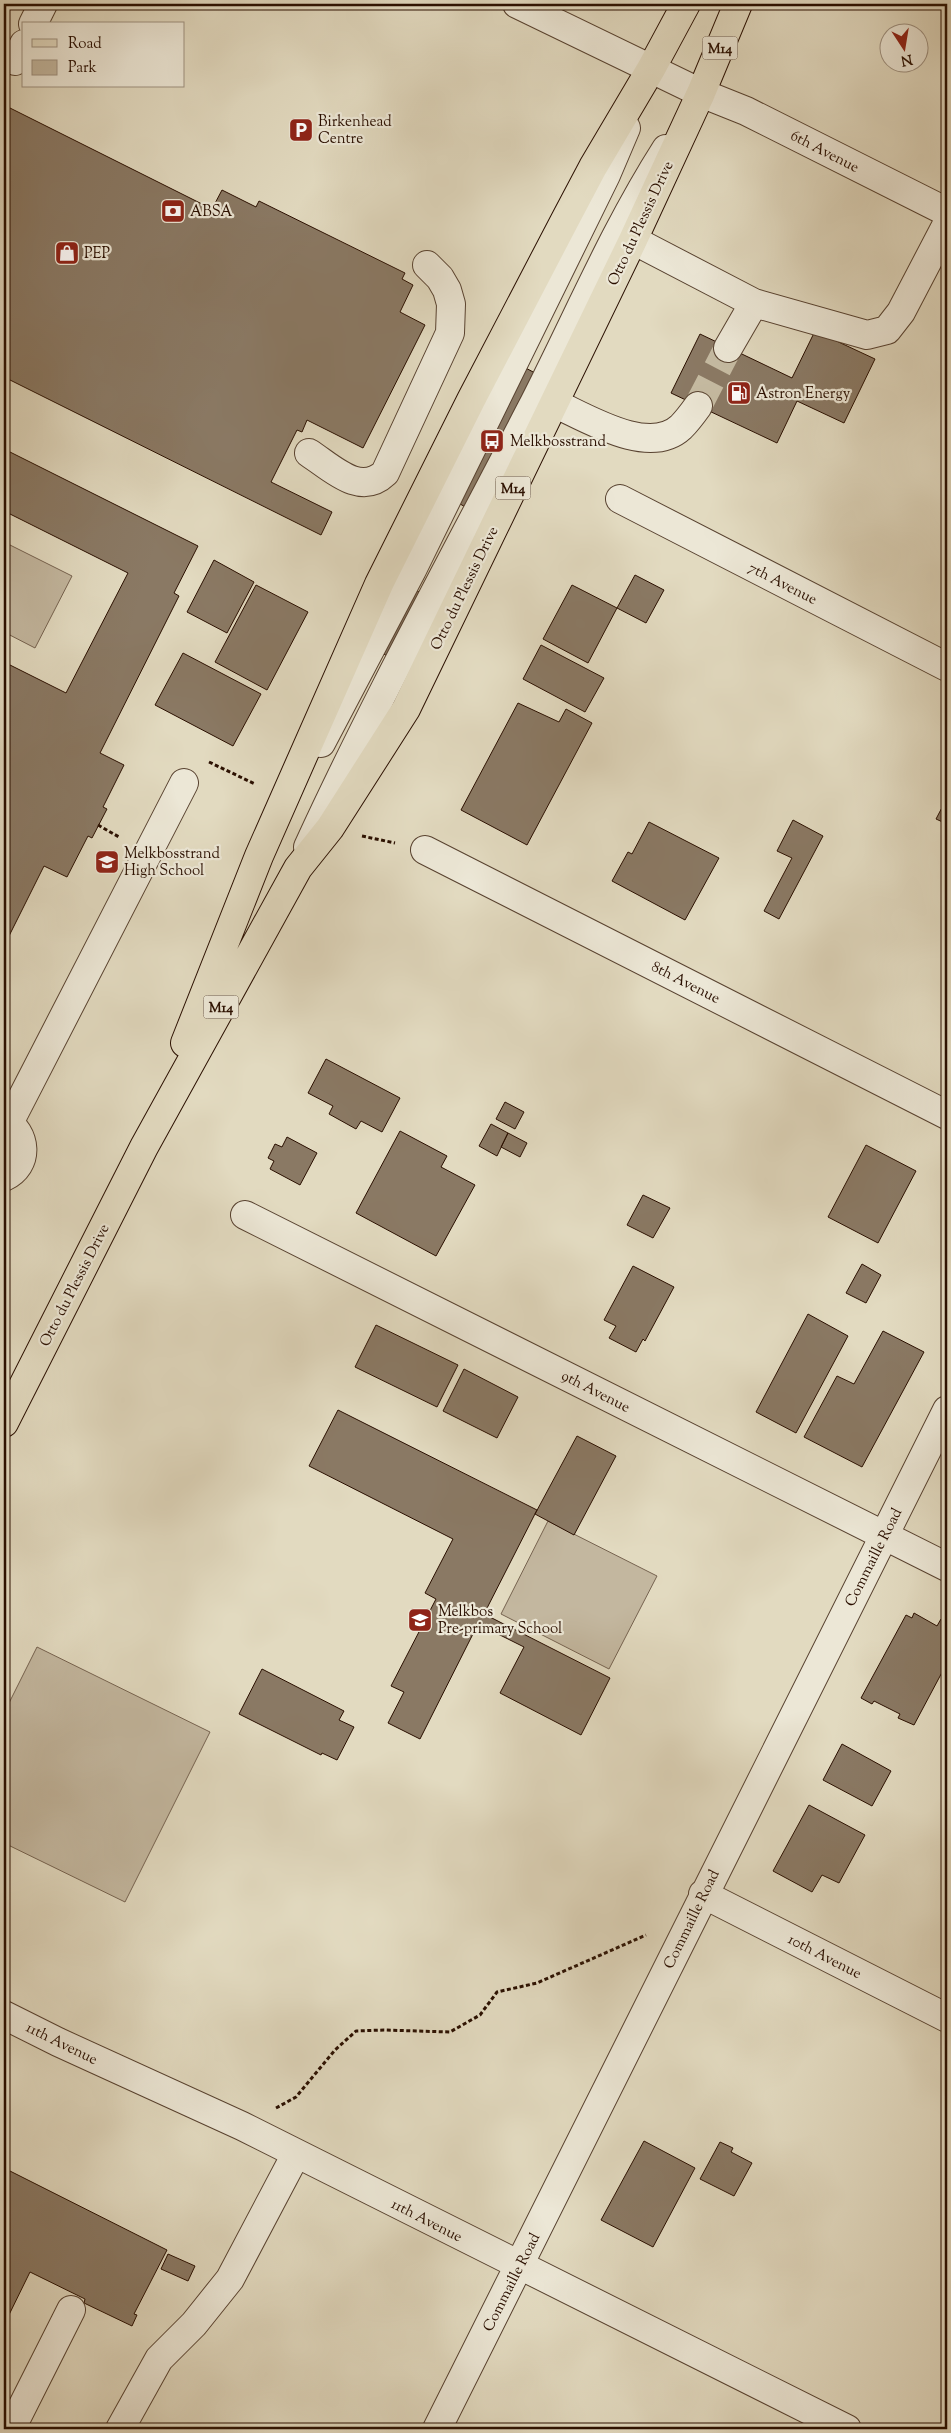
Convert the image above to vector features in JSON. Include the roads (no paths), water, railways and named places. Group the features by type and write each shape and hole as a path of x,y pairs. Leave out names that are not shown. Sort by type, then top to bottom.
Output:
{"main road":[{"name":"Otto du Plessis Drive","path":"144,1147 259,856 380,584 471,400 593,167 651,69 686,4"},
{"name":"Otto du Plessis Drive","path":"4,1422 144,1147 298,868 330,828 406,709 633,240 701,93 738,4"}],"street":[{"path":"34,22 43,4"},
{"name":"6th Avenue","path":"517,4 701,93 746,111 947,212"},
{"path":"259,856 412,570 606,175 651,69"},
{"path":"298,868 354,747 565,343 639,191 701,93"},
{"path":"633,240 754,302 867,335 887,330 901,312 947,224"},
{"path":"309,453 350,481 367,484 378,480 385,473 450,333 452,318 447,290 440,278 428,265"},
{"path":"728,348 754,302"},
{"path":"554,404 629,437 661,438 680,428 698,406"},
{"name":"7th Avenue","path":"620,499 947,667"},
{"path":"4,1177 18,1167 23,1153 22,1138 14,1125 6,1121 184,783"},
{"name":"8th Avenue","path":"425,850 947,1115"},
{"name":"9th Avenue","path":"245,1214 947,1567"},
{"name":"Commaille Road","path":"437,2429 703,1894 947,1410"},
{"name":"10th Avenue","path":"703,1894 947,2018"},
{"name":"11th Avenue","path":"4,2015 58,2042 242,2126 847,2429"},
{"path":"120,2429 159,2359 194,2324 230,2279 296,2154"},
{"path":"11,2429 71,2310"}],"tunnel":[{"path":"698,406 728,348"}],"place":[{"name":"Birkenhead Centre","path":"301,130"},
{"name":"ABSA","path":"173,211"},
{"name":"PEP","path":"67,253"},
{"name":"Astron Energy","path":"739,393"},
{"name":"Melkbosstrand","path":"492,441"},
{"name":"Melkbosstrand High School","path":"107,862"},
{"name":"Melkbos Pre-primary School","path":"420,1620"}]}
